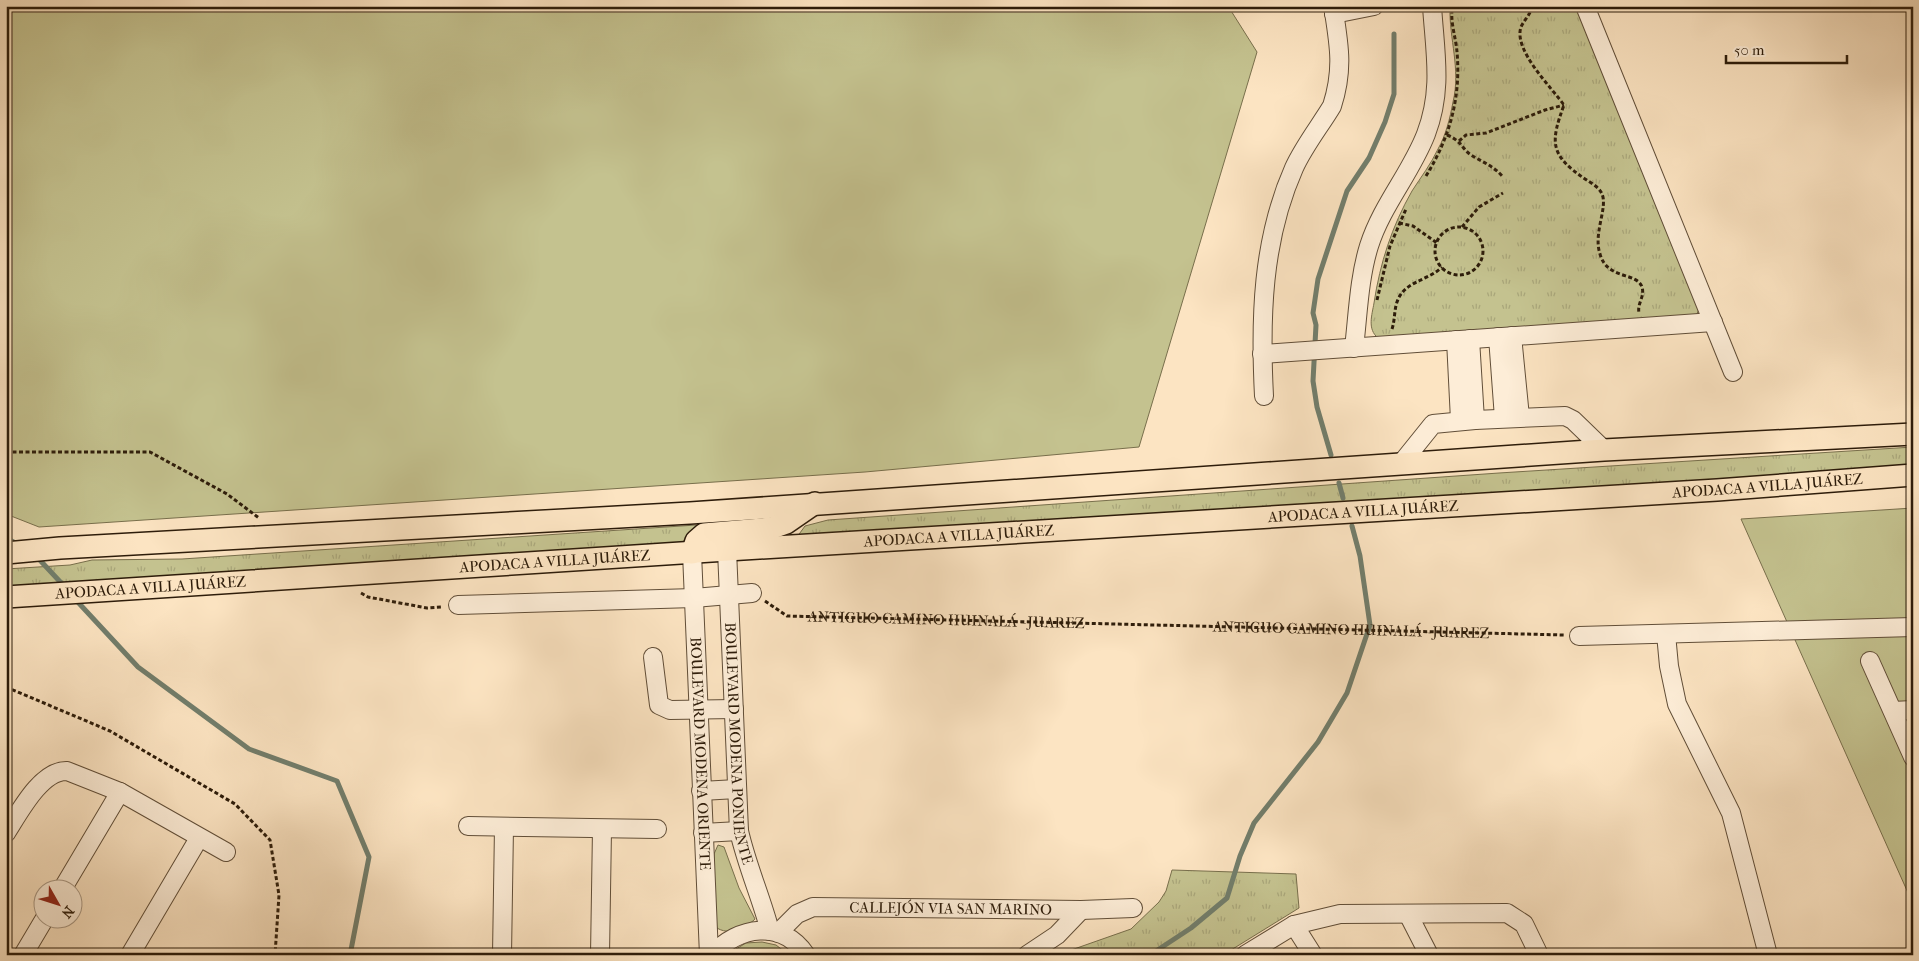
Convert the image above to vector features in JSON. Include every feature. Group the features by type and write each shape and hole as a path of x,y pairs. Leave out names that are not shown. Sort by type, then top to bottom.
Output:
{"main road":[{"path":"6,553 60,548 680,514 815,503 1604,450 1913,434"},
{"name":"APODACA A VILLA JUÁREZ","path":"6,597 726,550 1667,493 1913,475"},
{"path":"692,553 696,541 704,534 772,528 786,523 815,503"}],"street":[{"path":"1264,396 1262,354 1263,297 1269,247 1294,167 1332,106 1341,77 1333,10 1374,6"},
{"path":"1354,348 1369,246 1377,224 1426,136 1433,112 1438,87 1438,63 1432,6"},
{"path":"1585,6 1733,372"},
{"path":"1262,354 1713,322"},
{"path":"1505,337 1512,417"},
{"path":"1463,340 1467,420"},
{"path":"1400,465 1433,424 1467,420 1565,416 1573,420 1604,450"},
{"name":"BOULEVARD MODENA PONIENTE","path":"726,550 738,831 746,864 774,932"},
{"name":"BOULEVARD MODENA ORIENTE","path":"692,553 701,791 711,955"},
{"path":"458,606 694,598 752,593"},
{"path":"1579,636 1913,627"},
{"path":"1666,634 1677,704 1731,813 1768,955"},
{"path":"653,657 659,706 670,710 734,709"},
{"path":"1870,661 1913,757"},
{"path":"1893,712 1913,710"},
{"path":"6,833 30,796 48,777 58,770 73,772 120,792 226,852"},
{"path":"701,791 737,789"},
{"path":"69,878 120,792"},
{"path":"468,826 602,830 657,829"},
{"path":"502,955 504,827"},
{"path":"600,955 602,830"},
{"path":"704,833 738,831"},
{"path":"130,955 199,838"},
{"name":"CALLEJÓN VIA SAN MARINO","path":"774,932 797,914 813,907 1081,910 1133,908"},
{"path":"1027,955 1057,935 1081,910"},
{"path":"1245,955 1294,925 1340,914 1507,913 1524,924 1539,955"},
{"path":"1408,914 1429,955"},
{"path":"1294,925 1313,955"},
{"path":"23,955 39,928"},
{"path":"711,955 722,943 739,934 758,930 774,932 797,944 806,955"}],"path":[{"path":"1420,184 1435,162 1448,135 1455,106 1458,81 1453,6"},
{"path":"1530,6 1531,10 1521,28 1522,44 1544,80 1564,105"},
{"path":"1459,141 1466,135 1486,133 1545,110 1564,105"},
{"path":"1564,105 1555,131 1557,151 1567,165 1601,192 1604,204 1597,233 1599,253 1609,269 1636,280 1642,287 1643,298 1638,308 1639,318 1637,318"},
{"path":"1448,135 1459,141 1468,152 1498,171 1503,177"},
{"path":"1462,227 1479,207 1504,193"},
{"path":"1376,306 1390,246 1407,207"},
{"path":"1400,224 1413,226 1437,242"},
{"path":"1462,227 1473,232 1481,241 1483,252 1480,261 1470,272 1461,274 1448,272 1442,267 1435,252 1437,242 1448,229 1462,227"},
{"path":"1389,335 1395,320 1396,304 1402,292 1411,284 1431,277 1442,267"},
{"path":"6,452 150,452 227,494 282,536"},
{"path":"360,593 368,597 427,608 458,606"},
{"name":"ANTIGUO CAMINO HUINALÁ - JUAREZ","path":"752,593 787,616 1579,636"},
{"path":"6,687 110,731 235,804 270,840 279,895 275,955"}],"green space":[{"path":"6,6 1228,6 1257,52 1139,447 865,472 39,527 6,514"},
{"path":"1580,6 1699,309 1696,316 1378,338 1372,330 1371,317 1388,245 1405,204 1441,144 1451,114 1456,78 1450,7"},
{"path":"1913,447 1913,469 797,537 805,526 828,520 1499,473"},
{"path":"1913,508 1913,904 1741,519"},
{"path":"757,521 684,548 6,592 6,569 70,565 92,560 182,559"},
{"path":"718,845 724,847 739,888 755,919 735,931 724,931 713,925 714,854"},
{"path":"1172,870 1296,874 1299,908 1223,955 1057,955 1131,929 1159,902 1166,891"},
{"path":"762,942 776,945 789,955 726,955 746,943"}],"waterway":[{"path":"1331,455 1317,407 1313,381 1316,325 1313,313 1318,279 1347,191 1369,158 1385,122 1394,94 1394,34"},
{"path":"1339,483 1343,498"},
{"path":"1150,955 1191,928 1227,898 1240,856 1254,823 1318,742 1347,693 1370,625 1360,556 1352,526"},
{"path":"6,538 19,545"},
{"path":"36,556 65,587"},
{"path":"75,599 138,667 249,749 337,781 369,857 350,955"}]}
